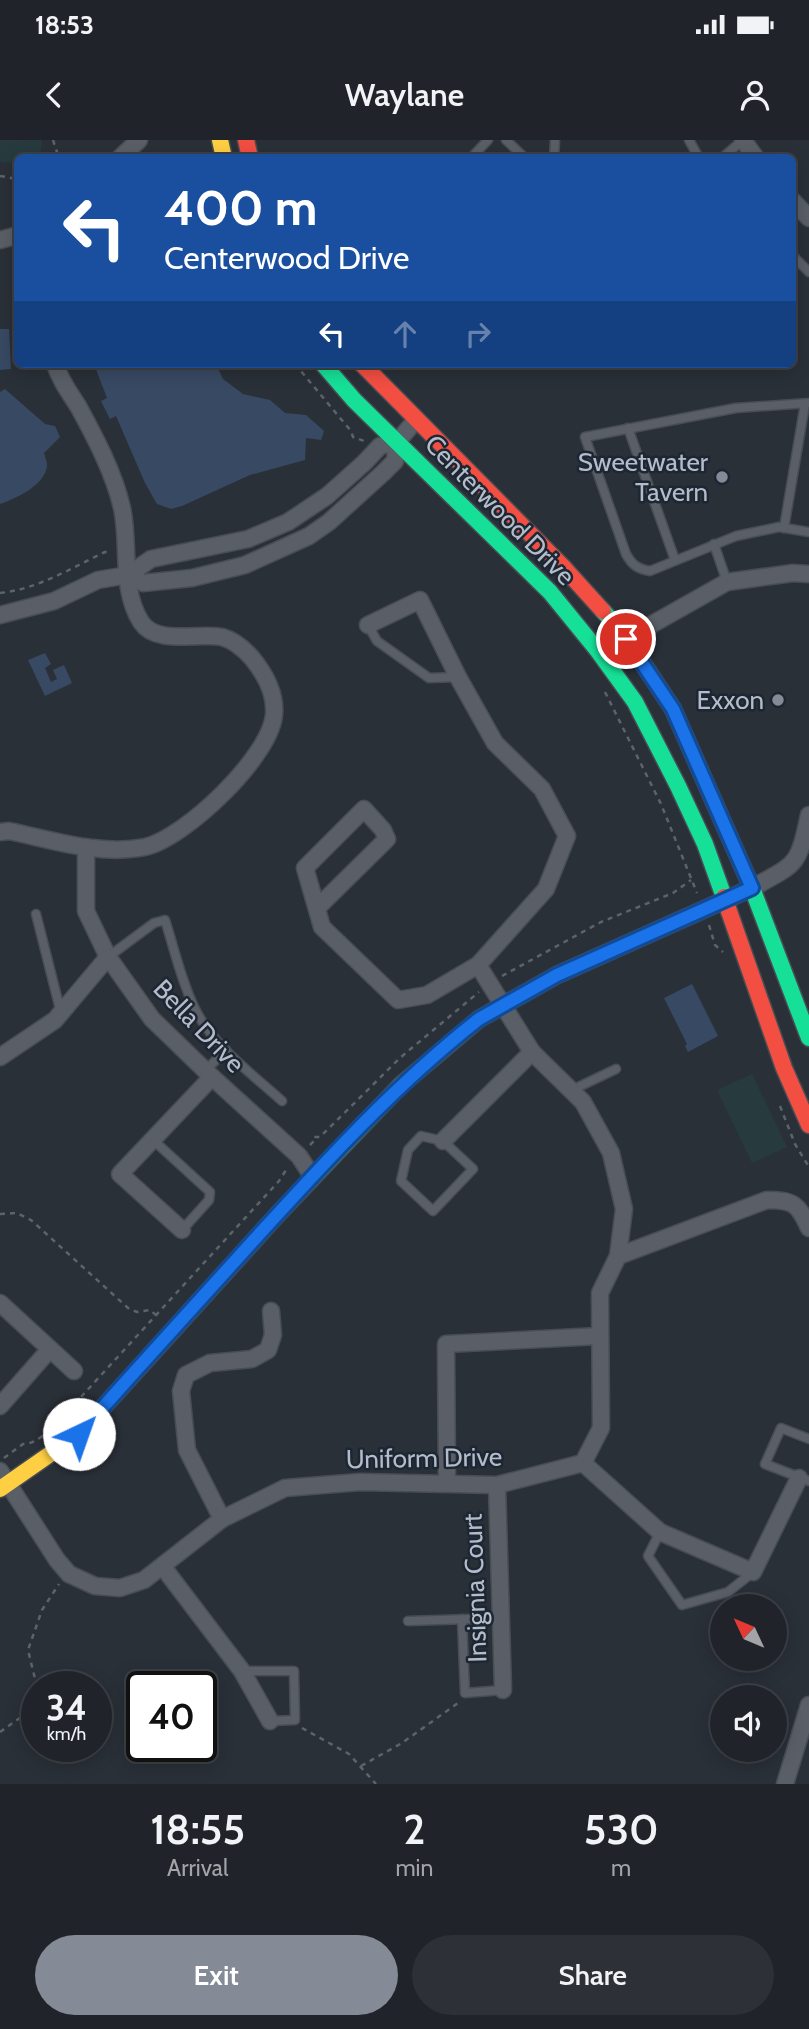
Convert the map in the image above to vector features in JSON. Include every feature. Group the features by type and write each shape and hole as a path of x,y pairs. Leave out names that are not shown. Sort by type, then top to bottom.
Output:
{"street":[{"path":"124,154 139,140"},
{"path":"796,204 809,218"},
{"path":"0,832 9,831 86,847 126,849 167,839 185,827 218,797 251,762 265,743 274,716 273,695 267,679 241,647 223,637 172,636 156,633 143,625 136,612 128,575 122,508 107,466 56,368"},
{"name":"Centerwood Drive","path":"326,368 354,400 550,592 635,702 705,844 783,1068 809,1125"},
{"name":"Centerwood Drive","path":"366,368 565,569 626,639 673,709 752,888 809,1038"},
{"path":"128,575 143,583 192,578 246,565 309,536 329,522 395,461 397,442 416,420"},
{"path":"0,615 54,601 98,580 128,575 151,559 248,539 288,522 327,496 380,446 397,442"},
{"path":"626,639 727,582 793,573 809,574"},
{"path":"317,908 387,839 383,830 363,809 305,868 322,927 398,1000 427,995 478,965 546,888 568,836 542,789 495,743 458,677 421,600 368,625"},
{"path":"69,1574 2,1482 79,1434 312,1176 421,1068 479,1019 557,975 752,888 793,865 802,849 809,815"},
{"name":"Bella Drive","path":"86,847 86,911 108,957 152,1019 299,1156 312,1176"},
{"path":"0,1056 55,1020 108,957"},
{"path":"478,965 533,1052 583,1102 611,1153 624,1209 618,1256 600,1293 601,1428 583,1463 660,1532 753,1572 804,1480"},
{"path":"443,1141 533,1052"},
{"path":"182,1230 120,1174 208,1074"},
{"path":"618,1256 767,1200 786,1200 801,1212 809,1228"},
{"path":"0,1303 75,1371"},
{"path":"222,1519 187,1450 181,1391 186,1375 210,1363 251,1359 268,1350 273,1335 271,1311"},
{"path":"447,1483 446,1344 599,1336"},
{"path":"0,1406 50,1349"},
{"name":"Uniform Drive","path":"69,1574 95,1587 120,1588 144,1580 222,1519 285,1488 360,1482 497,1485 583,1463"},
{"name":"Insignia Court","path":"497,1485 503,1690"},
{"path":"163,1567 242,1671 270,1721"},
{"path":"785,1784 809,1705"}],"lane":[{"path":"475,154 488,140"},
{"path":"506,140 521,154"},
{"path":"727,154 743,140"},
{"path":"796,259 809,272"},
{"path":"784,528 807,403 736,408 585,437 625,554 639,569 650,571 736,536 784,528 809,532"},
{"path":"628,428 675,560"},
{"path":"713,544 727,582"},
{"path":"368,625 377,641 429,678 458,677"},
{"path":"36,914 61,1013"},
{"path":"108,957 155,923 165,920 194,1007 209,1031 282,1101"},
{"path":"208,1074 226,1050"},
{"path":"571,1090 617,1069"},
{"path":"421,1136 443,1141 472,1169 433,1211 401,1181 408,1150 421,1136"},
{"path":"152,1139 210,1192 209,1200 182,1230"},
{"path":"804,1480 765,1464 781,1428 809,1439"},
{"path":"660,1532 648,1556 682,1605 727,1592 753,1572"},
{"path":"408,1621 501,1618"},
{"path":"462,1619 465,1693 503,1690"},
{"path":"242,1671 294,1671 295,1720 270,1721"}],"path":[{"path":"298,368 351,430 353,437 380,446"},
{"path":"0,593 42,583 105,552 127,552"},
{"path":"502,976 601,922 673,893 691,880 661,804 604,691"},
{"path":"0,1461 23,1444 28,1445 36,1440 59,1421 279,1181 286,1170"},
{"path":"0,1214 24,1215 128,1308 137,1312 150,1310 156,1315"},
{"path":"33,1671 28,1650 42,1610 69,1574"},
{"path":"361,1766 442,1716 456,1705 465,1693"},
{"path":"0,1732 21,1717"},
{"path":"295,1720 303,1729 349,1754 376,1784"}],"green space":[{"path":"0,140 42,140 40,154 14,154 14,163 0,162"},
{"path":"752,1074 787,1147 752,1163 717,1090"}],"water":[{"path":"0,329 9,329 11,369 0,370"},
{"path":"96,368 218,368 223,379 243,394 270,400 285,413 306,415 324,431 321,440 306,438 305,460 250,475 171,509 157,504 116,416 110,419 101,401 107,398"},
{"path":"5,389 45,424 55,426 60,437 44,453 47,465 36,485 0,504 0,392"},
{"path":"45,653 51,664 45,668 51,682 57,679 53,670 64,665 72,683 45,696 28,660"},
{"path":"692,984 718,1036 688,1052 685,1046 687,1044 664,998"}],"traffic: fast":[{"path":"326,368 354,400 550,592 598,651 635,702 705,844 724,897"},
{"path":"603,611 622,632 673,709 752,888 809,1038"},
{"path":"278,1214 401,1085 479,1019 557,975 752,888"}],"traffic: slow":[{"path":"220,140 223,154"},
{"path":"0,1489 79,1434 278,1214"}],"traffic: jam":[{"path":"246,140 249,154"},
{"path":"366,368 565,569 603,611"},
{"path":"724,897 784,1068 809,1125"}],"place":[{"name":"Sweetwater Tavern","path":"722,477"},
{"name":"Exxon","path":"778,700"}],"route":[{"path":"79,1434 312,1176 401,1085 467,1028 557,975 752,888 673,709 626,639"}]}
